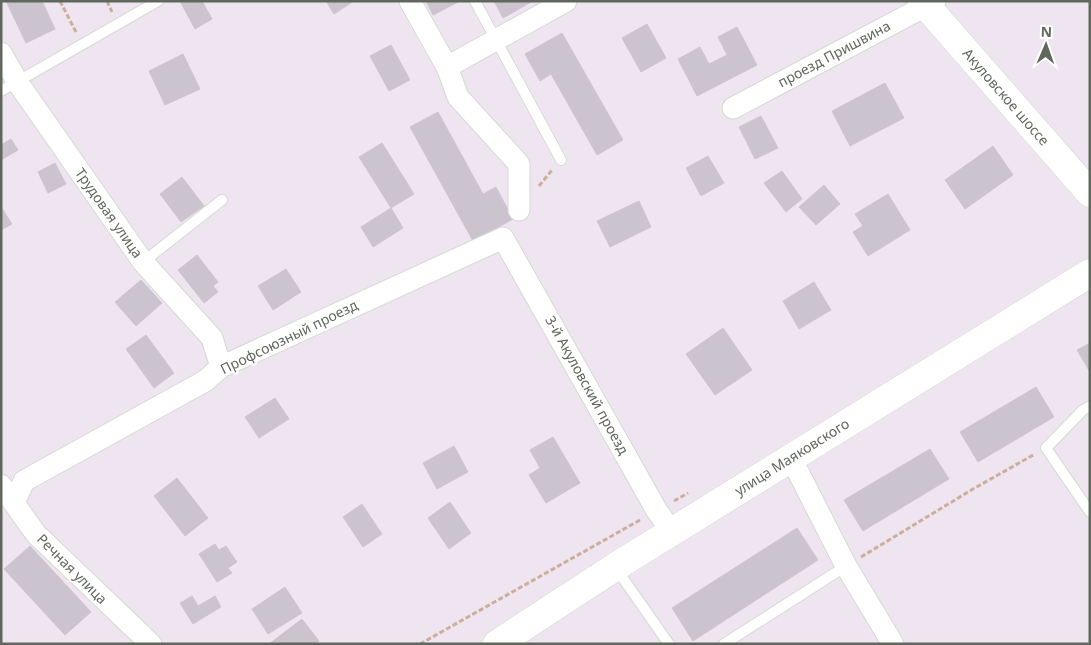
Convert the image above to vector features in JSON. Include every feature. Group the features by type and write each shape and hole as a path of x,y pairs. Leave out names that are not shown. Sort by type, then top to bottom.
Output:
{"street":[{"path":"410,1 447,66 458,97 519,164 519,210"},
{"path":"447,66 566,1"},
{"name":"проезд Пришвина","path":"733,108 928,3"},
{"name":"Акуловское шоссе","path":"928,3 1090,193"},
{"name":"Трудовая улица","path":"1,53 9,87 143,262 212,338 222,367"},
{"name":"Профсоюзный проезд","path":"14,503 24,481 206,381 222,367 504,238"},
{"name":"3-й Акуловский проезд","path":"504,238 664,521"},
{"name":"улица Маяковского","path":"497,644 615,567 664,521 791,458 1090,273"},
{"path":"791,458 846,566 894,644"},
{"name":"Речная улица","path":"1,486 36,534 151,644"}],"lane":[{"path":"9,87 158,1"},
{"path":"476,1 495,40 561,160"},
{"path":"143,262 222,200"},
{"path":"1090,406 1083,410 1046,448 1090,512"},
{"path":"724,644 846,566"},
{"path":"615,567 669,644"}],"path":[{"path":"60,1 83,45"},
{"path":"846,566 973,488 1046,448"},
{"path":"420,644 664,521"}],"building":[{"path":"6,1 42,1 55,29 26,43"},
{"path":"180,1 202,1 212,19 195,29"},
{"path":"326,1 354,1 334,14"},
{"path":"426,1 460,1 433,15"},
{"path":"494,1 533,1 503,18"},
{"path":"647,24 666,58 641,72 622,38"},
{"path":"737,27 757,65 697,96 678,59 700,47 709,64 727,55 718,37"},
{"path":"562,33 623,140 597,155 551,74 540,81 525,54"},
{"path":"391,45 410,80 389,91 370,56"},
{"path":"183,54 200,89 165,105 149,71"},
{"path":"885,83 904,118 850,146 832,111"},
{"path":"438,112 483,194 496,187 513,219 473,241 410,127"},
{"path":"761,116 778,148 755,159 739,127"},
{"path":"11,139 18,150 1,160 1,145"},
{"path":"382,143 414,194 391,208 359,157"},
{"path":"993,146 1013,175 965,209 945,180"},
{"path":"708,156 724,183 701,196 686,168"},
{"path":"55,163 66,184 48,193 38,172"},
{"path":"782,171 802,199 786,212 764,183"},
{"path":"182,177 204,206 181,222 160,194"},
{"path":"824,185 840,204 816,225 799,207"},
{"path":"888,194 910,230 868,256 853,232 863,226 855,214"},
{"path":"639,201 651,227 610,247 597,221"},
{"path":"1,207 12,224 1,230"},
{"path":"391,208 403,228 373,247 361,227"},
{"path":"197,255 218,282 213,286 218,292 204,303 178,270"},
{"path":"286,269 301,292 273,310 258,286"},
{"path":"141,280 162,303 136,326 115,302"},
{"path":"814,282 831,310 799,329 783,301"},
{"path":"723,328 752,370 715,395 686,354"},
{"path":"146,335 174,373 154,388 126,349"},
{"path":"1090,343 1090,372 1077,350"},
{"path":"1036,387 1054,417 978,462 960,432"},
{"path":"275,398 289,419 259,438 245,417"},
{"path":"553,437 580,483 546,503 529,475 540,468 530,450"},
{"path":"454,446 468,472 437,489 423,463"},
{"path":"930,449 949,479 863,531 844,500"},
{"path":"177,478 208,518 185,536 154,496"},
{"path":"450,502 471,533 449,549 428,518"},
{"path":"362,504 382,534 363,547 343,517"},
{"path":"797,528 818,560 693,641 672,608"},
{"path":"215,544 219,550 226,546 237,562 228,568 232,573 217,582 199,554"},
{"path":"30,546 91,612 65,635 4,569"},
{"path":"285,587 302,613 268,634 252,609"},
{"path":"192,596 198,606 215,596 221,607 193,624 180,603"},
{"path":"302,619 319,641 315,644 269,644"}]}
